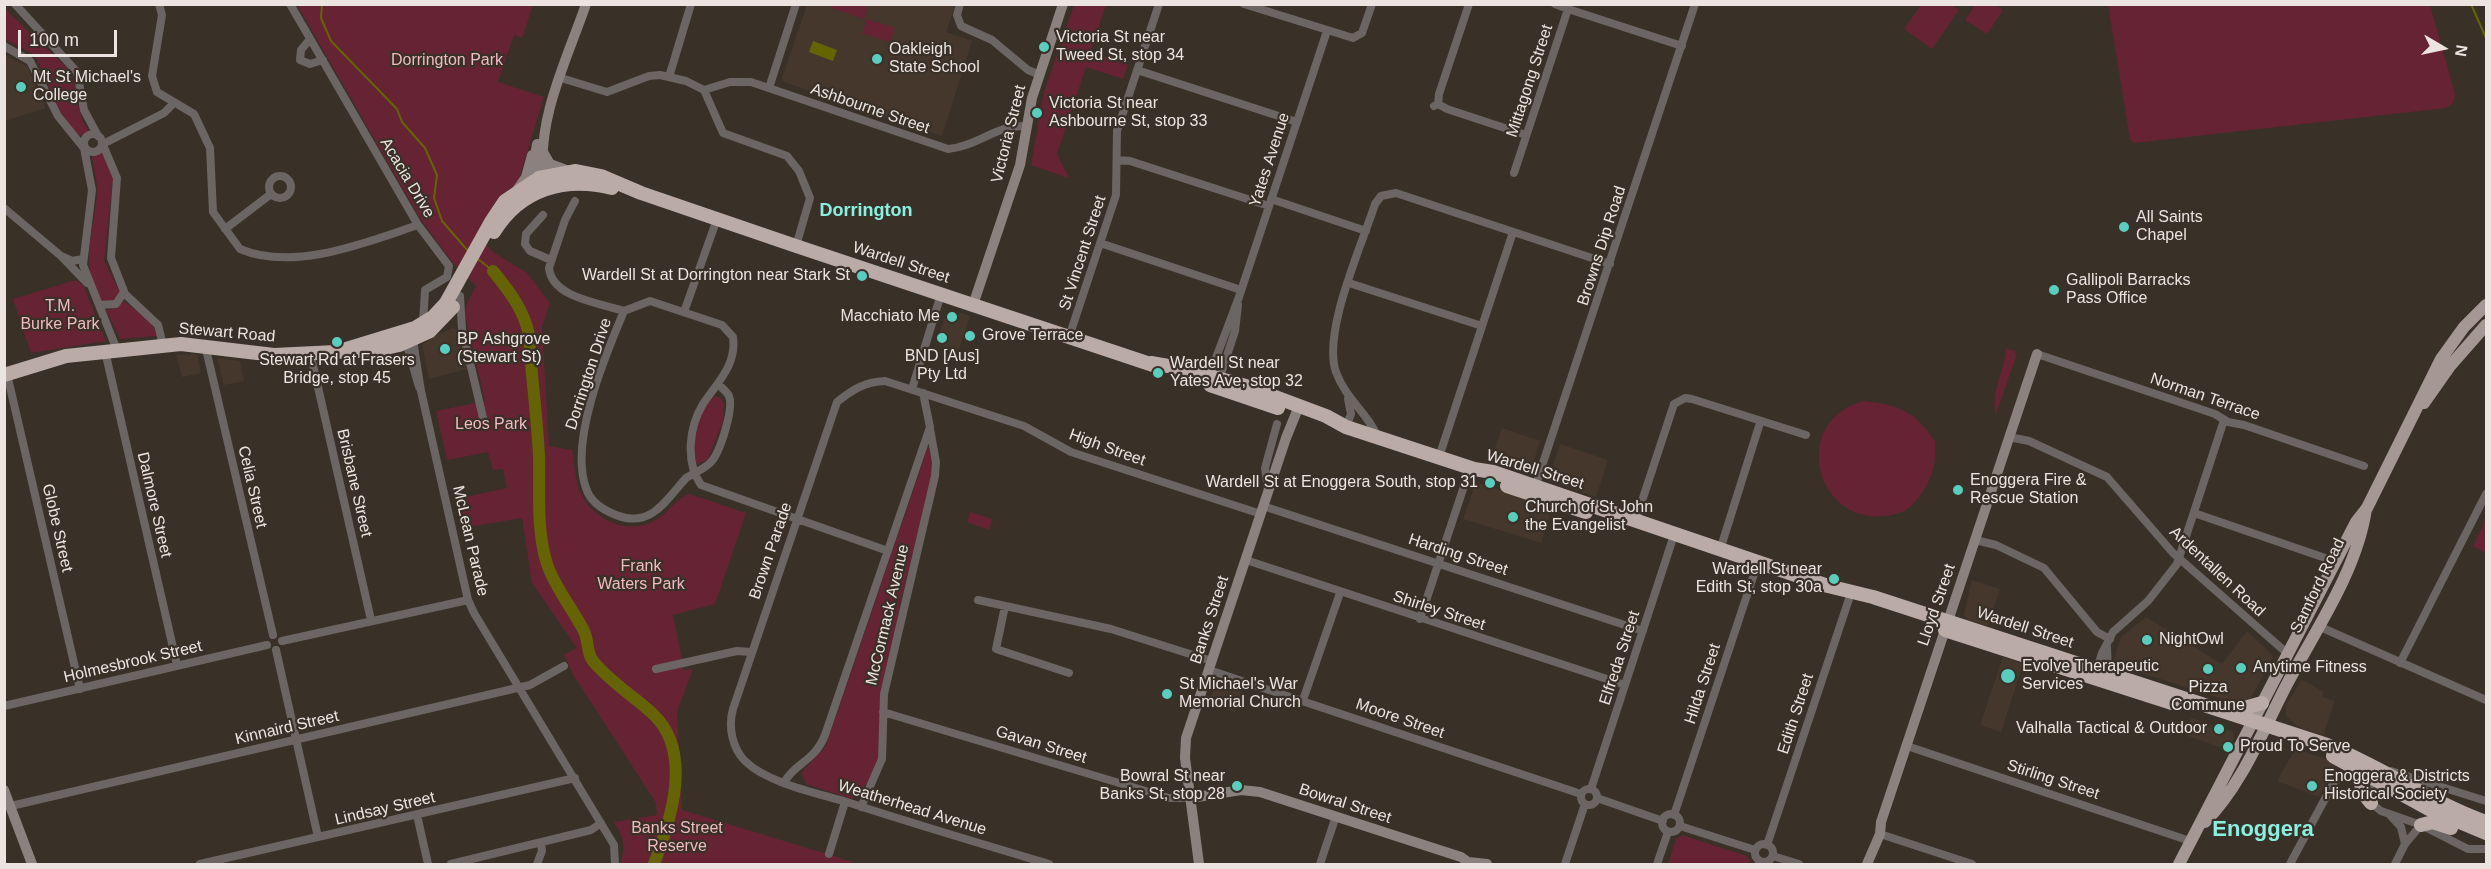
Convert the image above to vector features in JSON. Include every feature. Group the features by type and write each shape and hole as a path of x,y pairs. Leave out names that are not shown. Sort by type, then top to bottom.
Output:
{"highway":[{"name":"Wardell Street","path":"542,181 568,171 601,176 796,246 1295,409 1323,423 1341,425 1472,468 1493,472 1593,514 1621,517 1854,594 1874,597 1947,626 2230,712 2358,769 2380,776 2487,822"},
{"name":"Wardell Street","path":"542,181 584,182 641,192"},
{"name":"Stewart Road","path":"408,338 446,303 464,279 489,234 499,209 515,192 542,181"},
{"name":"Stewart Road","path":"489,234 542,181"},
{"name":"Stewart Road","path":"6,374 60,357 163,345 205,345 265,354 343,350 408,338 439,324 460,296 464,279"},
{"name":"Wardell Street","path":"2100,673 2258,726 2337,748 2429,809 2486,839"},
{"path":"2230,712 2262,703"},
{"path":"2358,769 2363,794 2371,803"},
{"path":"2421,825 2437,822 2486,839"}],"main road":[{"name":"Samford Road","path":"2416,412 2420,396 2441,358 2473,317 2487,304"},
{"name":"Samford Road","path":"2258,726 2262,703 2416,412 2454,360 2485,328"},
{"name":"Samford Road","path":"2179,864 2198,829 2202,815 2318,626 2354,554 2364,526 2367,508"}],"street":[{"path":"15,4 77,72 84,110 117,175 111,253 124,292 158,326 163,345"},
{"path":"159,4 162,15 153,83 157,92 194,114 210,148 212,210 243,251 280,257 345,250 418,225"},
{"name":"Acacia Drive","path":"290,4 418,225 450,268 446,278 427,287 424,299"},
{"path":"542,181 534,162 586,4"},
{"path":"669,77 691,4"},
{"path":"769,88 796,4"},
{"path":"960,4 957,15 961,26 992,40 1028,70 1040,75"},
{"name":"Victoria Street","path":"973,305 1020,165 1026,126 1064,4"},
{"name":"St Vincent Street","path":"1070,337 1117,192 1117,130 1159,4"},
{"path":"1244,4 1347,38 1357,38 1362,33 1372,4"},
{"path":"1469,4 1436,105 1526,135"},
{"path":"1555,4 1568,9"},
{"name":"Browns Dip Road","path":"1534,490 1695,4"},
{"name":"Mittagong Street","path":"1514,173 1568,9 1682,46"},
{"name":"Yates Avenue","path":"1213,381 1327,31"},
{"path":"310,39 302,49 300,60 310,64 322,60"},
{"path":"4,46 30,61 58,116 83,148 93,151 164,113 174,103"},
{"path":"1137,70 1297,122"},
{"path":"561,78 607,92 649,76 669,77 704,90 723,133 787,156 799,171 810,198 796,246"},
{"name":"Ashbourne Street","path":"704,90 741,81 769,88 948,149 958,148 1011,126 1026,126"},
{"path":"91,288 83,259 92,190 83,148 85,138 98,136"},
{"path":"539,144 548,162 568,171"},
{"path":"515,192 526,177 539,144"},
{"path":"1117,160 1130,160 1366,231"},
{"path":"225,229 271,194"},
{"path":"1341,425 1351,414 1348,398 1336,370 1334,333 1376,201 1384,194 1399,194 1610,264"},
{"path":"543,215 526,234 525,242 530,251 551,260 565,220 575,201"},
{"path":"4,208 61,256 91,288"},
{"path":"684,312 717,219"},
{"path":"1439,457 1513,232"},
{"path":"1100,243 1240,293"},
{"path":"61,256 72,261 83,259"},
{"name":"Dorrington Drive","path":"551,260 549,277 553,284 564,291 624,311 646,301 722,325 732,334 732,350 719,385 702,406 692,440 690,454 694,473"},
{"path":"1349,283 1482,326"},
{"name":"Dalmore Street","path":"91,288 99,305 111,351 177,665"},
{"path":"99,305 116,304 124,292"},
{"path":"912,389 941,294"},
{"path":"460,296 462,329 485,426"},
{"path":"424,299 433,306 446,303"},
{"path":"422,324 424,299"},
{"name":"Dorrington Drive","path":"624,311 584,427 582,447 586,489 601,507 630,519 657,512 677,488 713,459 729,415 729,396 719,385"},
{"path":"2473,317 2485,328"},
{"path":"439,324 456,322 462,329"},
{"name":"McLean Parade","path":"408,338 468,600 601,823 616,851 615,864"},
{"name":"Celia Street","path":"205,345 273,635"},
{"name":"Brisbane Street","path":"309,352 371,620"},
{"name":"Norman Terrace","path":"2037,354 2215,414 2224,420 2364,466"},
{"name":"Lloyd Street","path":"1867,864 1880,834 1881,822 2037,354"},
{"name":"Globe Street","path":"6,374 80,688"},
{"name":"Brown Parade","path":"769,776 744,760 732,736 730,717 795,520 837,402 853,389 870,382 885,381 912,389"},
{"name":"High Street","path":"912,389 1024,426 1071,452 1262,510"},
{"name":"McCormack Avenue","path":"861,807 882,759 883,712 904,602 935,476 936,460 922,393"},
{"path":"1348,398 1375,429 1378,438"},
{"path":"1635,522 1674,404 1685,398 1760,423 1806,435"},
{"name":"Banks Street","path":"1199,864 1185,745 1295,409"},
{"path":"2100,673 2108,643 2116,628 2148,601 2178,558 2224,420"},
{"path":"1720,550 1760,423"},
{"name":"Banks Street","path":"1268,492 1265,468 1277,424"},
{"name":"McCormack Avenue","path":"785,782 789,774 811,758 823,741 930,427"},
{"name":"Ardentallen Road","path":"2009,437 2029,441 2107,477 2178,558 2288,654"},
{"path":"1420,619 1472,468"},
{"path":"694,473 704,488 888,551"},
{"path":"2400,663 2487,494"},
{"name":"Harding Street","path":"1262,510 1438,563 1643,631"},
{"path":"2194,513 2337,562"},
{"name":"Elfreda Street","path":"1591,789 1674,535"},
{"path":"1975,540 1996,545 2044,568 2108,643"},
{"name":"Shirley Street","path":"1246,560 1625,686"},
{"name":"Hilda Street","path":"1674,815 1758,562"},
{"path":"1303,700 1340,593"},
{"name":"Edith Street","path":"1767,845 1854,594"},
{"path":"318,837 276,650 267,645 268,639 273,635 282,641 468,600"},
{"name":"Moore Street","path":"978,600 1111,629 1303,700 1581,794"},
{"path":"1005,606 996,649 1069,673"},
{"path":"2318,626 2487,700"},
{"path":"276,650 281,646 282,641"},
{"name":"Holmesbrook Street","path":"4,706 267,645"},
{"path":"656,669 737,651 751,652"},
{"name":"Kinnaird Street","path":"11,807 530,685 564,666"},
{"name":"Gavan Street","path":"883,712 1169,798 1191,798"},
{"name":"Stirling Street","path":"1907,746 2190,841"},
{"name":"Wardell Street","path":"2380,776 2395,772 2487,801"},
{"name":"Weatherhead Avenue","path":"769,776 844,802 1049,864"},
{"path":"2380,776 2371,792 2371,803 2390,814 2421,825 2405,844 2395,864"},
{"name":"Lindsay Street","path":"200,864 575,778"},
{"path":"2290,864 2334,782"},
{"path":"1565,864 1585,804 1581,794 1591,789 1596,793 1597,798"},
{"path":"4,790 32,864"},
{"name":"Bowral Street","path":"1191,798 1251,790 1461,857 1468,863 1487,864"},
{"path":"1597,798 1663,821"},
{"path":"1585,804 1592,804 1597,798"},
{"path":"829,854 844,802"},
{"path":"2390,814 2401,827 2405,844"},
{"path":"417,815 428,864"},
{"path":"1668,832 1664,828 1663,821 1666,816 1674,815 1678,818 1680,826"},
{"path":"1320,864 1336,816"},
{"path":"451,864 591,830 601,823"},
{"path":"1668,832 1680,826"},
{"path":"1680,826 1755,850"},
{"path":"1657,864 1668,832"},
{"path":"1880,834 1972,864"},
{"path":"537,864 542,851 540,843"},
{"path":"1761,844 1767,845 1771,848 1773,856 1761,863 1755,856 1755,850 1761,844"},
{"path":"1773,856 1799,864"}],"shaded area":[{"name":"Oakleigh State School","path":"807,5 955,5 946,32 972,41 942,136 784,82 782,78"},
{"path":"813,41 837,50 833,61 809,52"},
{"name":"Mt St Michael's College","path":"4,55 27,66 46,108 5,121"},
{"path":"951,310 970,316 958,352 936,344 946,313"},
{"path":"453,328 457,330 467,369 429,379 422,345 438,334"},
{"path":"197,354 201,373 182,377 176,355"},
{"path":"217,358 240,361 244,381 224,385"},
{"path":"1502,428 1540,441 1531,469 1526,473 1490,462"},
{"path":"1560,444 1608,460 1596,497 1548,481"},
{"path":"1478,483 1552,508 1541,543 1463,519 1475,485"},
{"path":"1972,580 2000,589 1988,626 1968,620 1964,615"},
{"path":"2146,617 2222,664 2247,631 2273,656 2251,698 2242,702 2229,701 2116,665 2114,659 2121,637"},
{"path":"2003,657 2023,664 2001,732 1980,725"},
{"path":"2302,680 2324,692 2322,697 2335,701 2323,736 2296,726 2286,715 2286,705"},
{"path":"1219,683 1242,691 1235,712 1209,704 1215,685"},
{"path":"2191,718 2233,732 2234,739 2228,750 2185,735"},
{"path":"2295,749 2337,762 2319,797 2277,781"}],"green space":[{"path":"833,4 868,5 864,19 832,8"},
{"path":"1976,4 1996,5 2003,10 1987,34 1965,20"},
{"path":"297,5 533,5 522,38 514,35 498,82 544,97 518,182 498,200 477,235 493,252 527,273 550,303 542,327 549,446 572,450 582,496 596,513 615,524 636,526 647,524 662,516 680,499 690,494 746,513 715,604 673,615 684,670 693,669 677,712 682,810 860,864 620,864 623,842 614,822 657,815 656,803 574,676 564,655 577,648 532,583 522,518 463,528 456,499 507,488 503,469 493,470 488,452 447,460 436,411 485,401 465,315 467,303 476,286 453,263 421,220"},
{"path":"1074,5 1106,5 1090,52 1128,65 1123,79 1086,67 1057,154 1069,178 1031,165 1044,92"},
{"path":"1921,5 1951,5 1959,10 1932,49 1904,29"},
{"path":"2108,5 2430,5 2455,94 2453,103 2446,108 2134,143 2130,139"},
{"path":"4,8 68,69 81,115 88,130 84,135 76,136 57,106 35,55 5,39"},
{"path":"867,19 895,28 890,42 862,33"},
{"path":"97,152 104,155 113,178 104,261 120,292 117,301 104,303 91,277 89,263 97,193 92,155"},
{"name":"T.M. Burke Park","path":"76,280 84,287 106,341 31,353 13,299"},
{"path":"124,301 151,322 157,336 120,339 106,310 117,308"},
{"path":"2006,348 2015,351 2016,357 1996,414 1996,390"},
{"path":"714,397 720,397 724,404 723,421 708,459 698,464 694,461 694,453 700,418"},
{"path":"1864,401 1905,411 1920,423 1935,441 1933,471 1927,484 1912,505 1896,514 1885,516 1861,514 1842,504 1828,488 1820,469 1819,448 1826,429 1840,412"},
{"path":"928,447 932,459 931,483 900,603 877,767 868,782 852,799 806,784 801,773 826,746"},
{"path":"970,512 992,519 989,530 967,522"},
{"path":"2486,519 2486,553 2473,546"},
{"path":"1682,835 1747,856 1751,864 1668,864 1676,839"}],"waterway":[{"path":"322,4 321,18 331,41 397,109 402,122 425,148 437,175 434,198 442,221 469,252"},
{"path":"2471,4 2486,38"},
{"path":"478,259 493,271"},
{"path":"493,271 519,308 529,334 539,456 541,537 547,564 584,631 589,654 593,661 607,676 654,715 666,731 673,748 676,767 672,808 654,864"}],"place":[{"name":"Victoria St near Tweed St, stop 34","path":"1044,47"},
{"name":"Oakleigh State School","path":"877,59"},
{"name":"Mt St Michael's College","path":"21,87"},
{"name":"Victoria St near Ashbourne St, stop 33","path":"1037,113"},
{"name":"All Saints Chapel","path":"2124,227"},
{"name":"Wardell St at Dorrington near Stark St","path":"862,276"},
{"name":"Gallipoli Barracks Pass Office","path":"2054,290"},
{"name":"Macchiato Me","path":"952,317"},
{"name":"Grove Terrace","path":"970,336"},
{"name":"BND [Aus] Pty Ltd","path":"942,338"},
{"name":"Stewart Rd at Frasers Bridge, stop 45","path":"337,342"},
{"name":"BP Ashgrove (Stewart St)","path":"445,349"},
{"name":"Wardell St near Yates Ave, stop 32","path":"1158,373"},
{"name":"Wardell St at Enoggera South, stop 31","path":"1490,483"},
{"name":"Enoggera Fire & Rescue Station","path":"1958,490"},
{"name":"Church of St John the Evangelist","path":"1513,517"},
{"name":"Wardell St near Edith St, stop 30a","path":"1834,579"},
{"name":"NightOwl","path":"2147,640"},
{"name":"Anytime Fitness","path":"2241,668"},
{"name":"Pizza Commune","path":"2208,669"},
{"name":"Evolve Therapeutic Services","path":"2008,676"},
{"name":"St Michael's War Memorial Church","path":"1167,694"},
{"name":"Valhalla Tactical & Outdoor","path":"2219,729"},
{"name":"Proud To Serve","path":"2228,747"},
{"name":"Bowral St near Banks St, stop 28","path":"1237,786"},
{"name":"Enoggera & Districts Historical Society","path":"2312,786"}],"district":[{"name":"Dorrington","path":"866,211"},
{"name":"Enoggera","path":"2263,830"}],"park label":[{"name":"Dorrington Park","path":"447,61"},
{"name":"Leos Park","path":"491,425"},
{"name":"Frank Waters Park","path":"641,576"},
{"name":"Banks Street Reserve","path":"677,838"}]}
